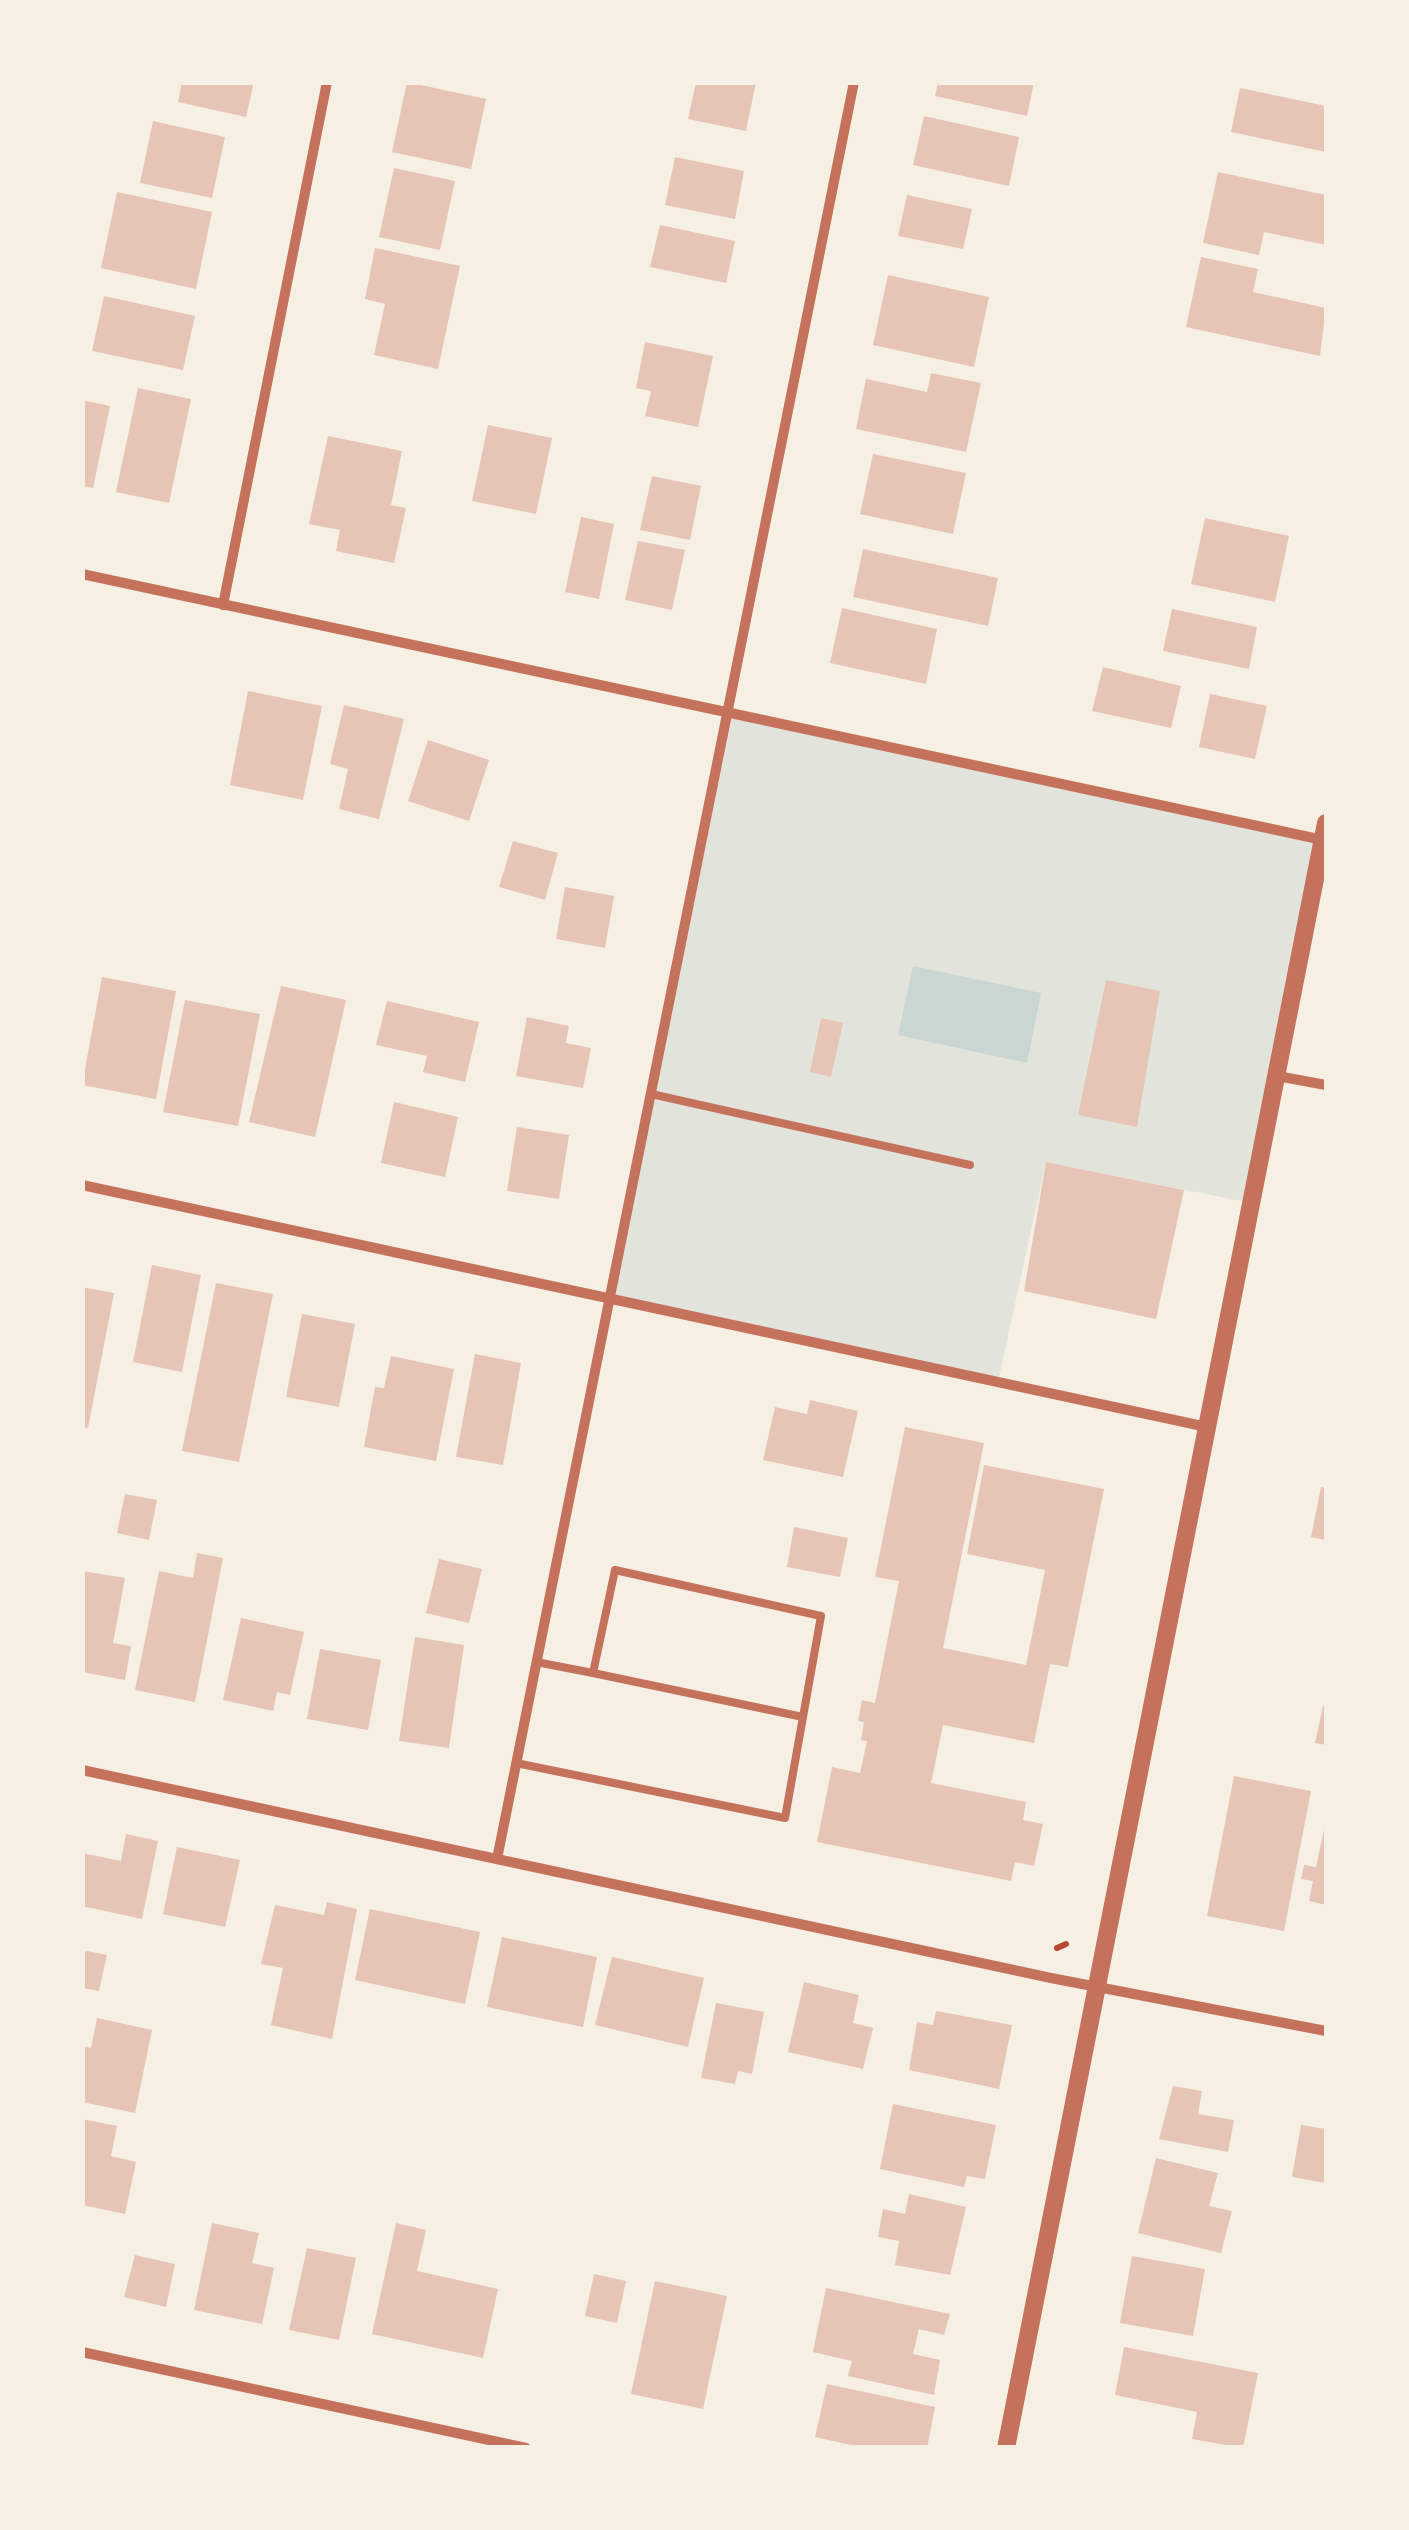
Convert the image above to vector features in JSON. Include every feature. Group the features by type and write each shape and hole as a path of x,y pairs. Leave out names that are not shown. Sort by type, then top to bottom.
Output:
{"street":[{"path":"223,604 327,82"},
{"path":"497,1860 854,82"},
{"path":"82,574 726,712 1325,832 1006,2448"},
{"path":"1277,1076 1326,1086"},
{"path":"82,1186 1207,1427"},
{"path":"82,1770 1100,1987 1326,2031"},
{"path":"82,2352 526,2448"}],"lane":[{"path":"650,1094 970,1165"},
{"path":"516,1763 784,1818 822,1616 615,1570 593,1673"},
{"path":"536,1662 803,1717"}],"path":[{"path":"1057,1948 1066,1944"}],"shaded area":[{"path":"726,712 1323,840 1251,1203 1046,1162 998,1382 610,1300"},
{"path":"913,966 1041,993 1027,1063 898,1035"}],"building":[{"path":"182,82 254,82 246,117 178,102"},
{"path":"407,82 486,99 471,169 392,152"},
{"path":"696,82 756,82 746,131 688,119"},
{"path":"938,82 1034,82 1027,116 935,96"},
{"path":"1240,88 1326,106 1326,152 1231,132"},
{"path":"924,116 1019,137 1009,186 913,165"},
{"path":"153,121 225,137 212,198 140,183"},
{"path":"675,157 744,171 735,219 665,205"},
{"path":"394,168 455,181 440,250 379,237"},
{"path":"1218,172 1326,195 1326,245 1264,232 1259,255 1203,243"},
{"path":"117,192 212,212 196,289 101,268"},
{"path":"907,195 972,209 963,249 898,236"},
{"path":"660,225 735,241 726,283 650,267"},
{"path":"375,248 460,266 438,369 374,355 385,304 365,299"},
{"path":"1201,257 1258,269 1253,292 1326,308 1320,356 1186,327"},
{"path":"888,275 989,297 974,367 873,345"},
{"path":"104,296 195,316 183,370 92,351"},
{"path":"645,342 713,356 698,427 645,416 651,391 636,388"},
{"path":"931,373 981,383 966,452 856,429 866,379 927,392"},
{"path":"138,388 191,399 169,503 116,492"},
{"path":"82,400 110,406 93,488 82,486"},
{"path":"488,425 552,438 536,514 472,501"},
{"path":"328,436 402,451 391,505 406,508 394,563 336,551 340,530 309,524"},
{"path":"873,454 966,473 953,534 860,514"},
{"path":"652,476 701,486 690,540 640,530"},
{"path":"581,517 614,524 599,599 565,592"},
{"path":"1205,518 1289,536 1275,602 1191,584"},
{"path":"638,541 685,550 672,610 625,600"},
{"path":"863,549 998,578 988,626 853,597"},
{"path":"842,608 937,629 926,684 830,663"},
{"path":"1172,609 1257,627 1249,669 1163,651"},
{"path":"1103,667 1181,686 1171,728 1092,711"},
{"path":"248,691 322,706 303,800 230,785"},
{"path":"1210,694 1267,706 1255,759 1199,747"},
{"path":"344,705 404,719 379,819 339,809 348,769 330,764"},
{"path":"428,740 489,760 469,821 408,801"},
{"path":"513,841 558,853 545,900 499,887"},
{"path":"565,887 614,896 605,948 556,939"},
{"path":"102,977 176,991 156,1099 82,1085"},
{"path":"1106,980 1160,991 1137,1127 1078,1115"},
{"path":"281,986 346,1000 315,1137 249,1122"},
{"path":"185,1000 260,1014 238,1126 163,1112"},
{"path":"387,1001 479,1022 465,1082 423,1072 427,1056 376,1045"},
{"path":"527,1017 569,1026 566,1043 591,1048 583,1088 516,1076"},
{"path":"821,1018 843,1023 831,1077 810,1072"},
{"path":"394,1102 458,1117 445,1177 381,1163"},
{"path":"517,1127 569,1135 559,1199 507,1191"},
{"path":"1046,1162 1184,1190 1156,1319 1024,1291"},
{"path":"152,1265 201,1275 182,1372 133,1362"},
{"path":"216,1283 273,1294 239,1462 182,1451"},
{"path":"82,1287 114,1293 88,1428 82,1427"},
{"path":"302,1314 355,1324 339,1407 286,1397"},
{"path":"475,1354 521,1363 503,1465 456,1457"},
{"path":"391,1356 454,1369 436,1461 364,1447 375,1387 384,1388"},
{"path":"810,1400 858,1411 843,1477 763,1460 775,1407 807,1414"},
{"path":"905,1427 984,1443 943,1648 1026,1665 1045,1570 967,1554 984,1465 1104,1489 1068,1667 1050,1664 1034,1743 943,1725 931,1783 1026,1802 1023,1820 1043,1824 1034,1866 1015,1862 1011,1881 817,1842 832,1767 860,1773 867,1741 861,1740 864,1722 858,1721 862,1700 875,1703 899,1581 875,1577"},
{"path":"1321,1487 1326,1488 1326,1540 1311,1537"},
{"path":"125,1494 157,1500 149,1540 117,1533"},
{"path":"794,1527 848,1538 840,1577 787,1567"},
{"path":"197,1553 223,1558 195,1702 135,1690 159,1571 193,1578"},
{"path":"439,1559 482,1569 469,1623 426,1613"},
{"path":"82,1571 125,1578 113,1643 131,1646 125,1680 82,1672"},
{"path":"241,1618 304,1632 290,1695 277,1692 273,1711 223,1700"},
{"path":"415,1637 464,1645 449,1748 399,1741"},
{"path":"320,1649 381,1660 368,1730 307,1719"},
{"path":"1323,1706 1326,1707 1326,1745 1315,1743"},
{"path":"1234,1776 1311,1791 1284,1931 1207,1916"},
{"path":"1325,1825 1326,1905 1309,1901 1313,1881 1301,1879 1304,1865 1316,1867"},
{"path":"126,1834 158,1841 142,1919 82,1906 82,1853 121,1861"},
{"path":"177,1847 240,1860 225,1927 163,1914"},
{"path":"327,1902 357,1909 332,2039 271,2025 283,1968 261,1964 275,1905 324,1915"},
{"path":"370,1909 480,1932 465,2004 355,1980"},
{"path":"502,1937 597,1957 583,2027 487,2007"},
{"path":"82,1950 107,1955 99,1991 82,1988"},
{"path":"612,1957 704,1978 688,2047 595,2025"},
{"path":"804,1982 859,1995 853,2023 873,2028 863,2069 788,2052"},
{"path":"716,2003 764,2012 752,2074 738,2071 735,2084 701,2078"},
{"path":"936,2011 1012,2025 999,2089 909,2070 917,2022 933,2025"},
{"path":"97,2018 152,2030 135,2113 82,2102 82,2046 91,2048"},
{"path":"1173,2086 1202,2091 1198,2114 1234,2120 1228,2152 1159,2139"},
{"path":"893,2104 996,2125 985,2179 967,2176 964,2187 880,2169"},
{"path":"82,2119 117,2126 111,2156 136,2162 125,2214 82,2205"},
{"path":"1301,2125 1326,2129 1326,2183 1292,2177"},
{"path":"1156,2158 1218,2173 1209,2206 1232,2211 1221,2253 1138,2233"},
{"path":"909,2194 966,2207 950,2275 895,2265 899,2241 878,2237 883,2209 905,2214"},
{"path":"212,2223 259,2233 252,2263 274,2268 262,2324 194,2310"},
{"path":"396,2223 426,2230 417,2271 498,2289 483,2358 372,2334"},
{"path":"307,2248 356,2258 339,2340 289,2330"},
{"path":"135,2255 175,2264 166,2307 124,2297"},
{"path":"1132,2256 1205,2269 1193,2336 1120,2323"},
{"path":"594,2274 626,2281 617,2323 585,2316"},
{"path":"655,2281 727,2296 703,2409 631,2394"},
{"path":"826,2288 950,2314 944,2335 919,2329 913,2354 940,2360 934,2395 848,2376 852,2361 813,2352"},
{"path":"1124,2347 1258,2373 1243,2448 1192,2439 1197,2412 1115,2395"},
{"path":"827,2384 935,2407 927,2448 864,2448 815,2437"}]}
